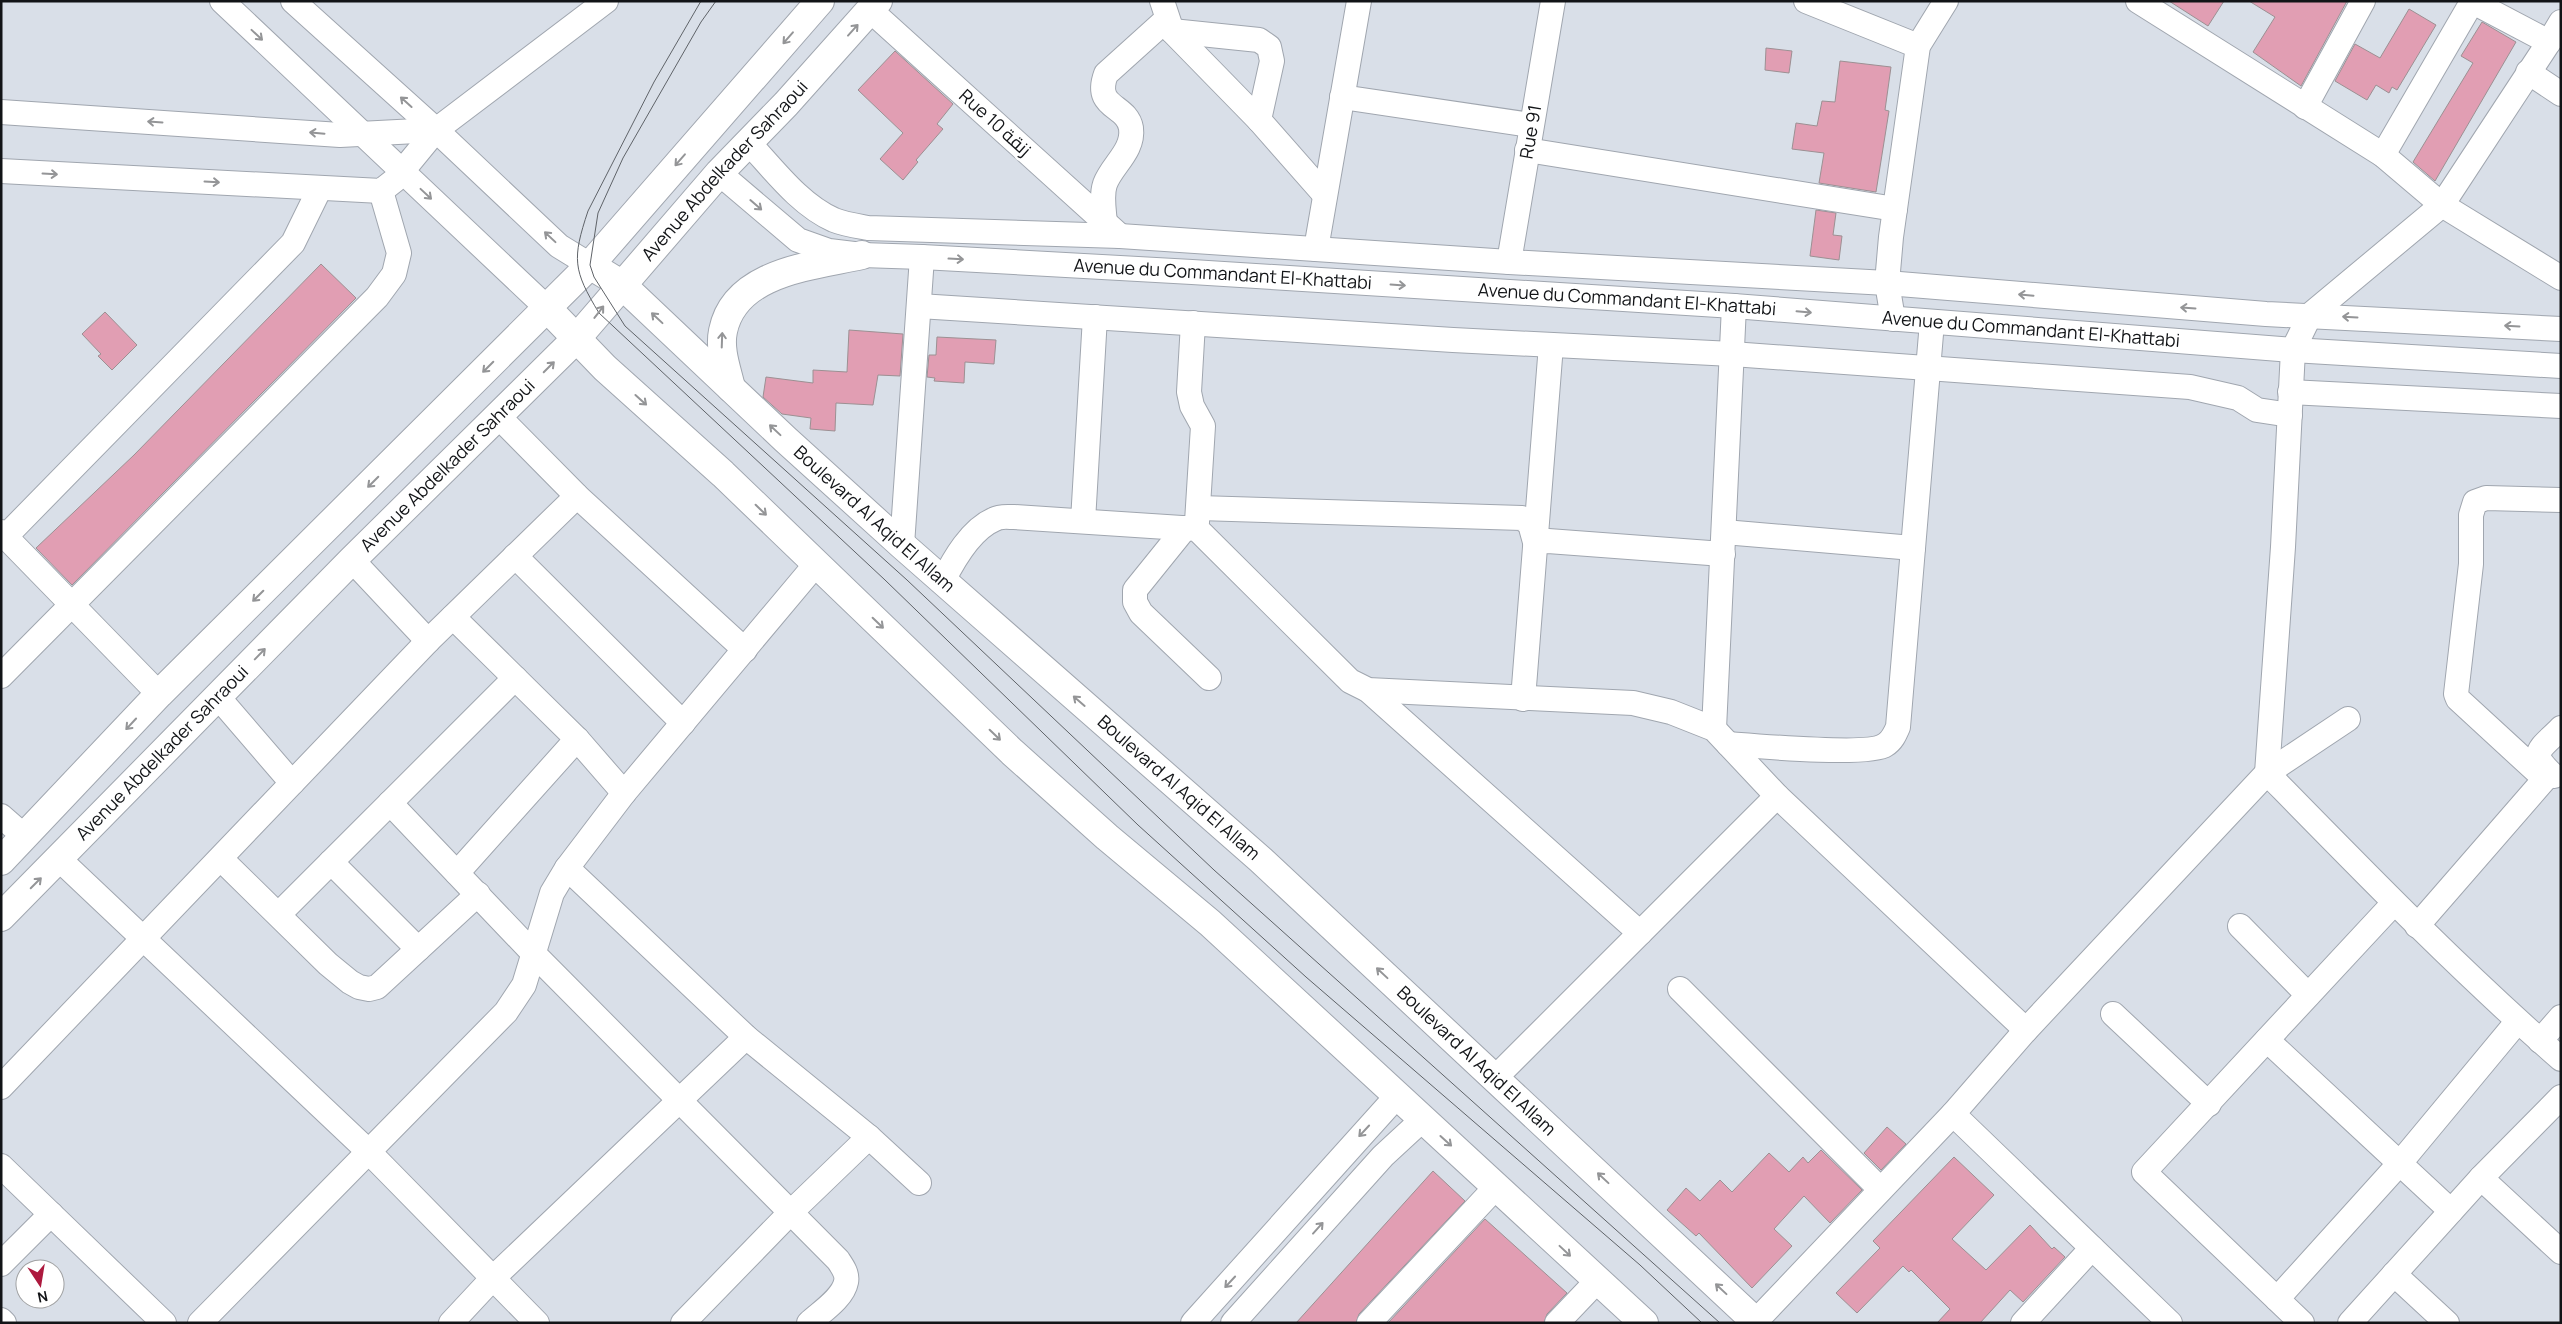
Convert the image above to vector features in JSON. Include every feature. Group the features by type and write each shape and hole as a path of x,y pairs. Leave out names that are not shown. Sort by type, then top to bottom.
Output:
{"main road":[{"name":"Avenue Abdelkader Sahraoui","path":"1,861 25,838 159,694 590,265 820,1"},
{"name":"Avenue Abdelkader Sahraoui","path":"1,917 352,560 576,338 621,284 720,173 749,144 874,6"},
{"path":"731,388 722,350 723,331 737,300 750,288 774,277 862,255"},
{"name":"Boulevard Al Aqid El Allam","path":"590,265 621,284 731,388 943,581 1261,860 1756,1322"},
{"path":"547,308 576,338 723,474 1063,799 1210,923 1644,1323"}],"street":[{"path":"222,1 547,308"},
{"path":"293,1 436,130 559,246 590,265"},
{"path":"1,171 381,191 395,180 401,170 436,130 606,1"},
{"path":"1316,249 1359,1"},
{"name":"Rue 91","path":"1509,262 1553,1"},
{"path":"1806,1 1918,46"},
{"path":"1893,319 1888,283 1895,209 1918,46 1946,1"},
{"path":"2304,107 2363,1"},
{"path":"2383,155 2472,2 2555,32 2442,206 2310,315 2293,350 2267,773 2417,926 2517,1022 2561,1059"},
{"path":"2149,4 2304,107 2383,155 2442,206 2561,278"},
{"name":"Rue 10 زنقة","path":"874,6 1112,230"},
{"path":"1167,17 1325,194"},
{"path":"1112,230 1103,200 1105,184 1131,138 1131,126 1105,99 1102,85 1106,74 1167,17"},
{"path":"1167,17 1259,40 1269,47 1272,61 1259,120"},
{"path":"2528,72 2561,94"},
{"path":"1342,97 1531,125"},
{"path":"1,112 340,135 436,130"},
{"name":"Avenue du Commandant El-Khattabi","path":"749,144 805,202 819,212 836,221 868,228 1112,230 1316,249 1509,262 1888,283 2130,304 2561,329"},
{"path":"1527,150 1895,209"},
{"name":"Avenue du Commandant El-Khattabi","path":"720,173 798,240 830,251 862,255 922,257 1734,306 2293,350 2561,366"},
{"path":"159,694 3,534 293,242 320,188"},
{"path":"1,676 377,297 394,274 399,253 381,191"},
{"path":"902,544 922,257"},
{"path":"919,306 1551,345 1732,354 1929,370 2190,387 2238,398 2257,410 2290,404 2561,406"},
{"path":"1721,737 1724,543 1734,306"},
{"path":"1084,521 1095,317"},
{"path":"1721,737 1862,751 1885,746 1894,738 1898,727 1932,322"},
{"path":"1193,323 1189,392 1192,406 1204,426 1193,522 1135,590 1135,602 1141,613 1209,678"},
{"path":"1523,699 1551,345"},
{"path":"498,416 577,496 745,650"},
{"path":"1,1087 146,938 428,641 577,496"},
{"path":"2552,778 2458,699 2456,694 2471,564 2471,515 2475,502 2486,498 2561,500"},
{"path":"943,581 953,562 981,527 996,518 1193,522 1522,518 1530,524 1535,542"},
{"path":"1193,522 1350,682 1368,690 1640,933"},
{"path":"1535,542 1548,540 1913,548"},
{"path":"515,556 683,723"},
{"path":"352,560 428,641"},
{"path":"200,1323 368,1150 506,1012 524,985 552,893 567,868 624,793 816,564"},
{"path":"453,617 577,739 624,793"},
{"path":"278,914 515,678"},
{"path":"1368,690 1633,703 1671,712 1721,737 1777,796 2026,1030"},
{"path":"218,697 292,783"},
{"path":"1756,1322 1953,1114 2026,1030 2267,773 2348,719"},
{"path":"2552,778 2539,763 2538,757 2541,749 2561,728"},
{"path":"457,873 577,739"},
{"path":"2417,926 2552,778"},
{"path":"1494,1079 1777,796"},
{"path":"390,803 534,954 838,1260 845,1271 846,1282 838,1296 810,1323"},
{"path":"1,816 25,838"},
{"path":"60,859 146,938 368,1150 492,1279 538,1323"},
{"path":"221,859 328,964 359,987 370,989 377,987 478,894"},
{"path":"331,862 418,949"},
{"path":"567,868 746,1037 869,1137 919,1183"},
{"path":"2302,1323 2144,1175 2146,1168 2209,1104 2394,903"},
{"path":"2240,926 2308,995"},
{"path":"1680,989 1880,1189"},
{"path":"2113,1014 2209,1104"},
{"path":"2540,1041 2561,1017"},
{"path":"2277,1299 2400,1163 2517,1022"},
{"path":"451,1323 492,1279 746,1037"},
{"path":"2267,1040 2451,1211"},
{"path":"1193,1323 1397,1096"},
{"path":"2350,1323 2481,1178 2561,1097"},
{"path":"1953,1114 2170,1323"},
{"path":"1233,1323 1383,1156 1422,1120"},
{"path":"683,1323 791,1212 869,1137"},
{"path":"1,1166 164,1323"},
{"path":"2481,1178 2561,1252"},
{"path":"1368,1323 1496,1187"},
{"path":"1,1264 51,1214"},
{"path":"2023,1323 2092,1248"},
{"path":"2394,1274 2447,1323"},
{"path":"1557,1323 1597,1281"},
{"path":"1,1320 4,1323"}],"building":[{"path":"2169,1 2224,1 2208,26"},
{"path":"2249,1 2347,1 2301,86 2253,52 2275,17"},
{"path":"2409,9 2436,25 2397,90 2392,87 2389,93 2376,85 2367,100 2335,81 2355,44 2380,58"},
{"path":"2482,22 2516,42 2435,181 2413,162 2473,63 2461,56"},
{"path":"1766,48 1792,51 1789,73 1765,70"},
{"path":"895,51 953,104 937,124 943,129 916,160 918,162 903,180 880,159 903,133 858,90"},
{"path":"1840,61 1891,67 1885,110 1889,111 1876,192 1819,183 1824,153 1792,149 1796,123 1817,126 1822,101 1835,102"},
{"path":"1816,210 1836,213 1833,235 1842,236 1839,260 1810,256"},
{"path":"321,264 356,298 72,585 36,548 134,455"},
{"path":"105,312 137,345 112,370 98,356 101,354 82,334"},
{"path":"849,330 903,334 900,376 878,375 873,405 836,403 835,431 810,429 811,418 782,414 763,397 766,377 813,383 813,370 847,372"},
{"path":"937,337 996,340 994,364 965,362 964,383 934,381 935,378 927,377 929,355 936,355"},
{"path":"1887,1127 1906,1144 1881,1170 1864,1153"},
{"path":"1821,1150 1862,1190 1830,1223 1804,1196 1774,1229 1792,1246 1752,1288 1699,1233 1696,1236 1667,1210 1686,1188 1700,1201 1720,1180 1732,1192 1769,1153 1789,1172 1803,1157 1808,1163"},
{"path":"1954,1157 1994,1195 1952,1239 1986,1270 2030,1225 2052,1249 2054,1247 2065,1257 2023,1302 2010,1290 1980,1323 1937,1323 1950,1309 1911,1270 1909,1272 1903,1266 1857,1313 1836,1293 1880,1248 1873,1241"},
{"path":"1433,1171 1465,1201 1359,1314 1356,1323 1296,1323"},
{"path":"1485,1219 1567,1293 1547,1314 1544,1323 1388,1323"}],"tram line":[{"path":"701,1 654,82 588,211 579,241 578,264 584,286 599,313 885,580 1138,825 1306,977 1640,1265 1702,1323"},
{"path":"716,1 701,22 623,158 598,213 590,265 594,277 625,326 907,580 1214,870 1720,1323"}]}
